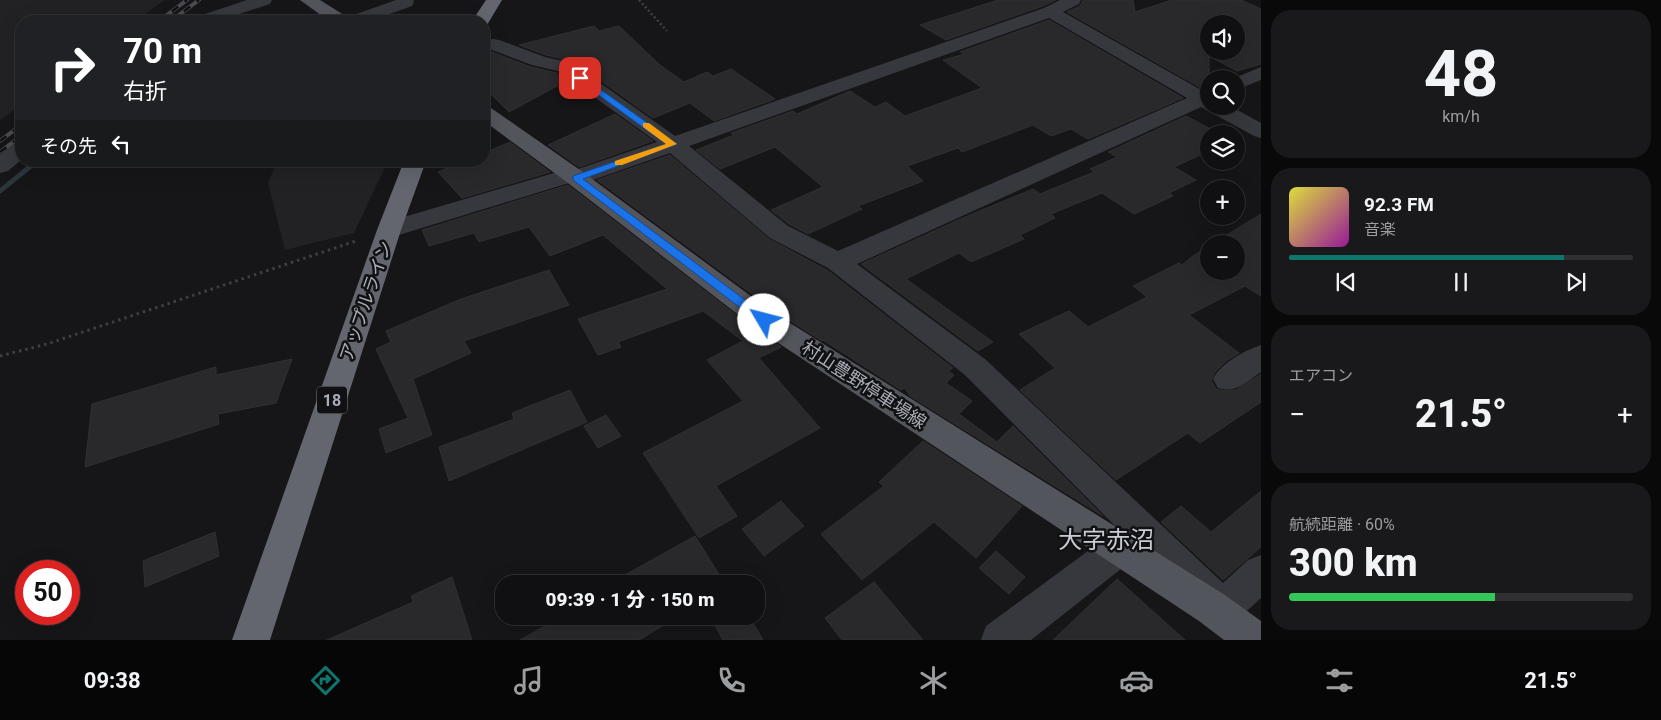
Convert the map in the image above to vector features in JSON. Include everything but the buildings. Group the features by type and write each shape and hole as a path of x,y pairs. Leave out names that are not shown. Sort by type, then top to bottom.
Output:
{"highway":[{"path":"485,15 494,0"},
{"name":"アップルライン","path":"251,640 389,230 413,167"}],"main road":[{"path":"308,0 332,15"},
{"name":"村山豊野停車場線","path":"490,116 764,320 1212,608 1252,638"}],"street":[{"path":"220,15 264,0"},
{"path":"370,15 406,2 404,0"},
{"path":"389,230 574,177 673,144 1050,12 1073,0"},
{"path":"1050,12 1200,96"},
{"path":"493,44 539,61 565,67 673,144 779,232 837,262 975,367 1252,638"},
{"path":"1245,80 1261,73"},
{"path":"837,262 1200,104"},
{"path":"1232,115 1261,132"},
{"path":"0,166 15,154"},
{"path":"1228,379 1261,357"},
{"path":"1000,640 1119,549"},
{"path":"1223,608 1261,573"}],"path":[{"path":"639,0 667,31"},
{"path":"0,356 47,344 389,230"}],"shaded area":[{"path":"0,0 165,0 144,15 15,15 15,109 0,120"},
{"path":"275,167 385,167 354,233 285,250 268,183"}],"waterway":[{"path":"0,192 31,167"}],"railway":[{"path":"167,15 187,0"},
{"path":"179,15 199,0"},
{"path":"0,141 15,130"},
{"path":"0,152 15,141"}],"slow traffic":[{"path":"618,163 673,144 646,125"}],"district":[{"name":"大字赤沼","path":"1106,540"}],"route":[{"path":"580,78 673,144 576,178 764,320"}]}
